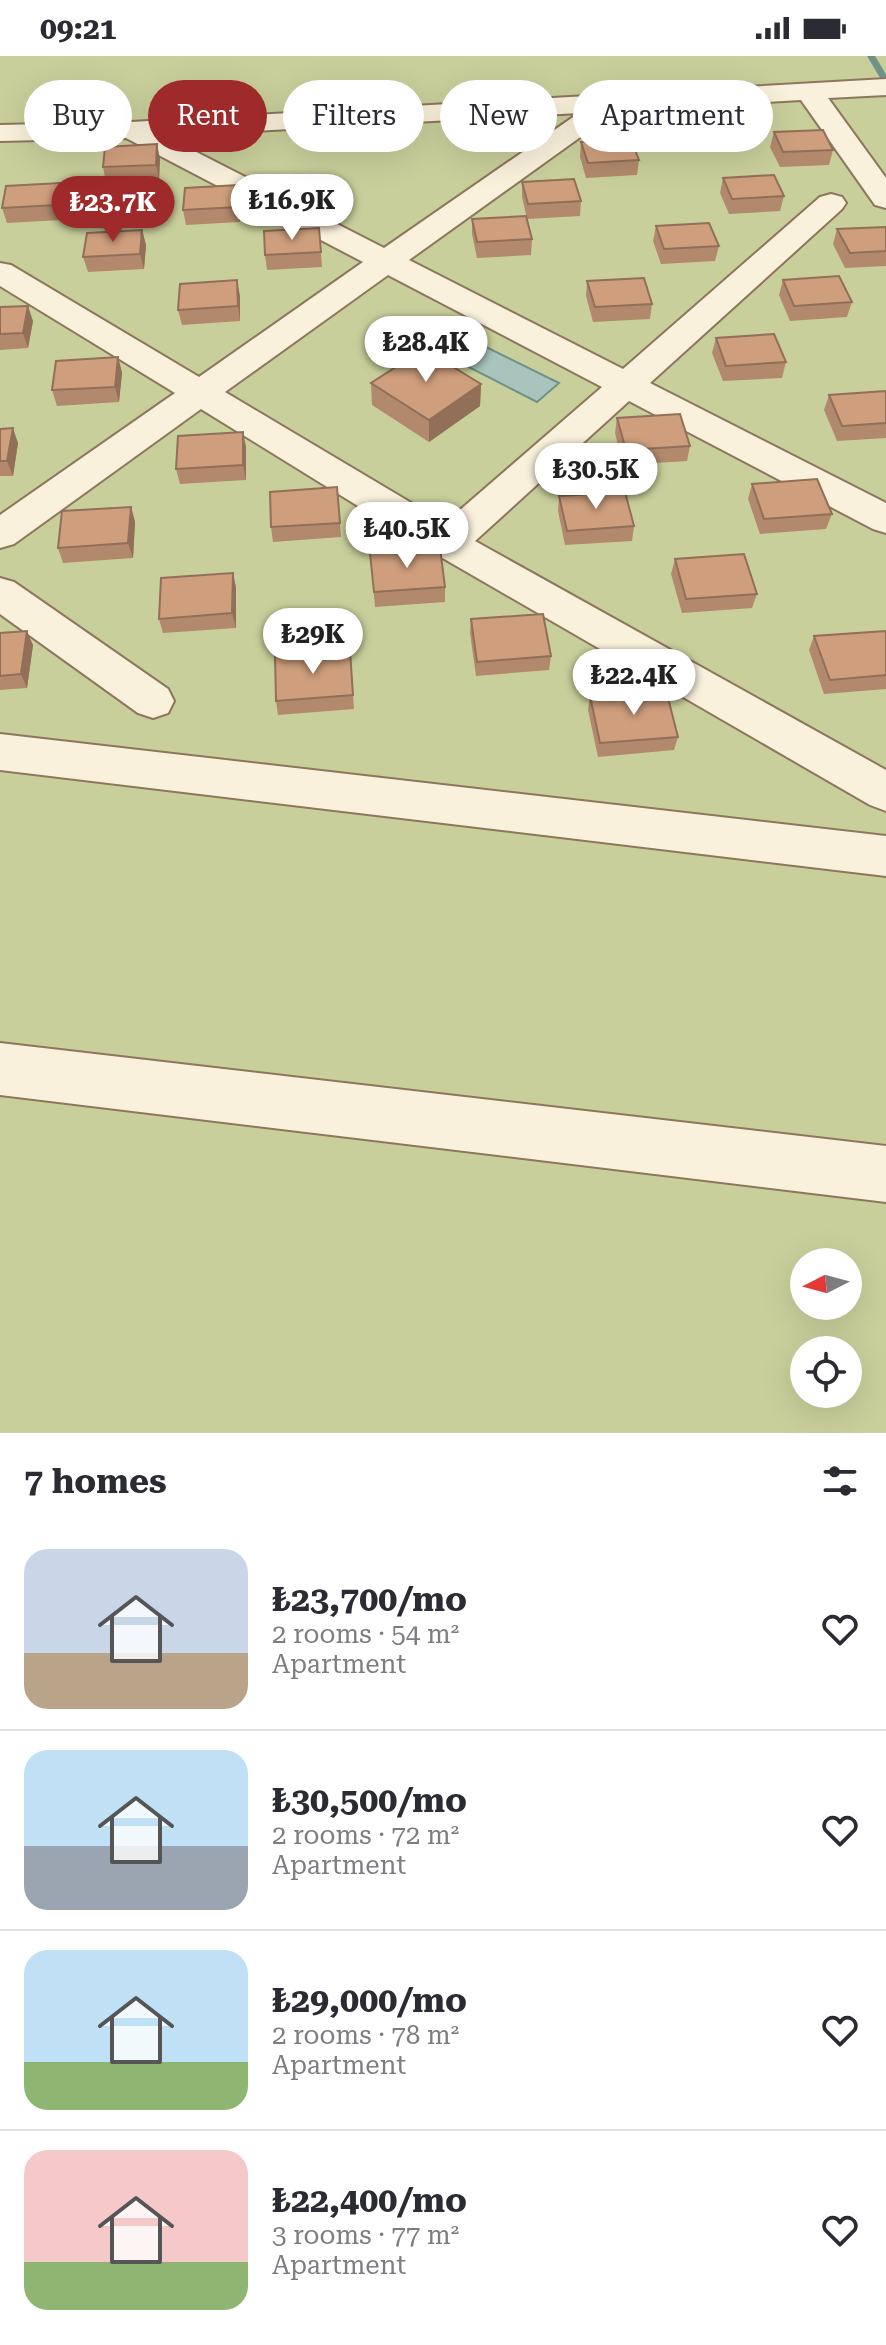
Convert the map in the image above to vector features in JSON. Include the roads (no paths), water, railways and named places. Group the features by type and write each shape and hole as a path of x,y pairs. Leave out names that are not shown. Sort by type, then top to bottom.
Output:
{"street":[{"path":"773,95 886,87"},
{"path":"810,93 886,199"},
{"path":"132,130 573,106"},
{"path":"0,534 573,129"},
{"path":"132,131 886,519"},
{"path":"0,133 24,132"},
{"path":"448,543 831,203"},
{"path":"0,272 448,543 886,792"},
{"path":"0,593 153,701"},
{"path":"0,752 886,856"},
{"path":"0,1069 886,1174"}],"water":[{"path":"482,345 559,383 537,402 459,362"}],"waterway":[{"path":"871,56 886,81"}]}
